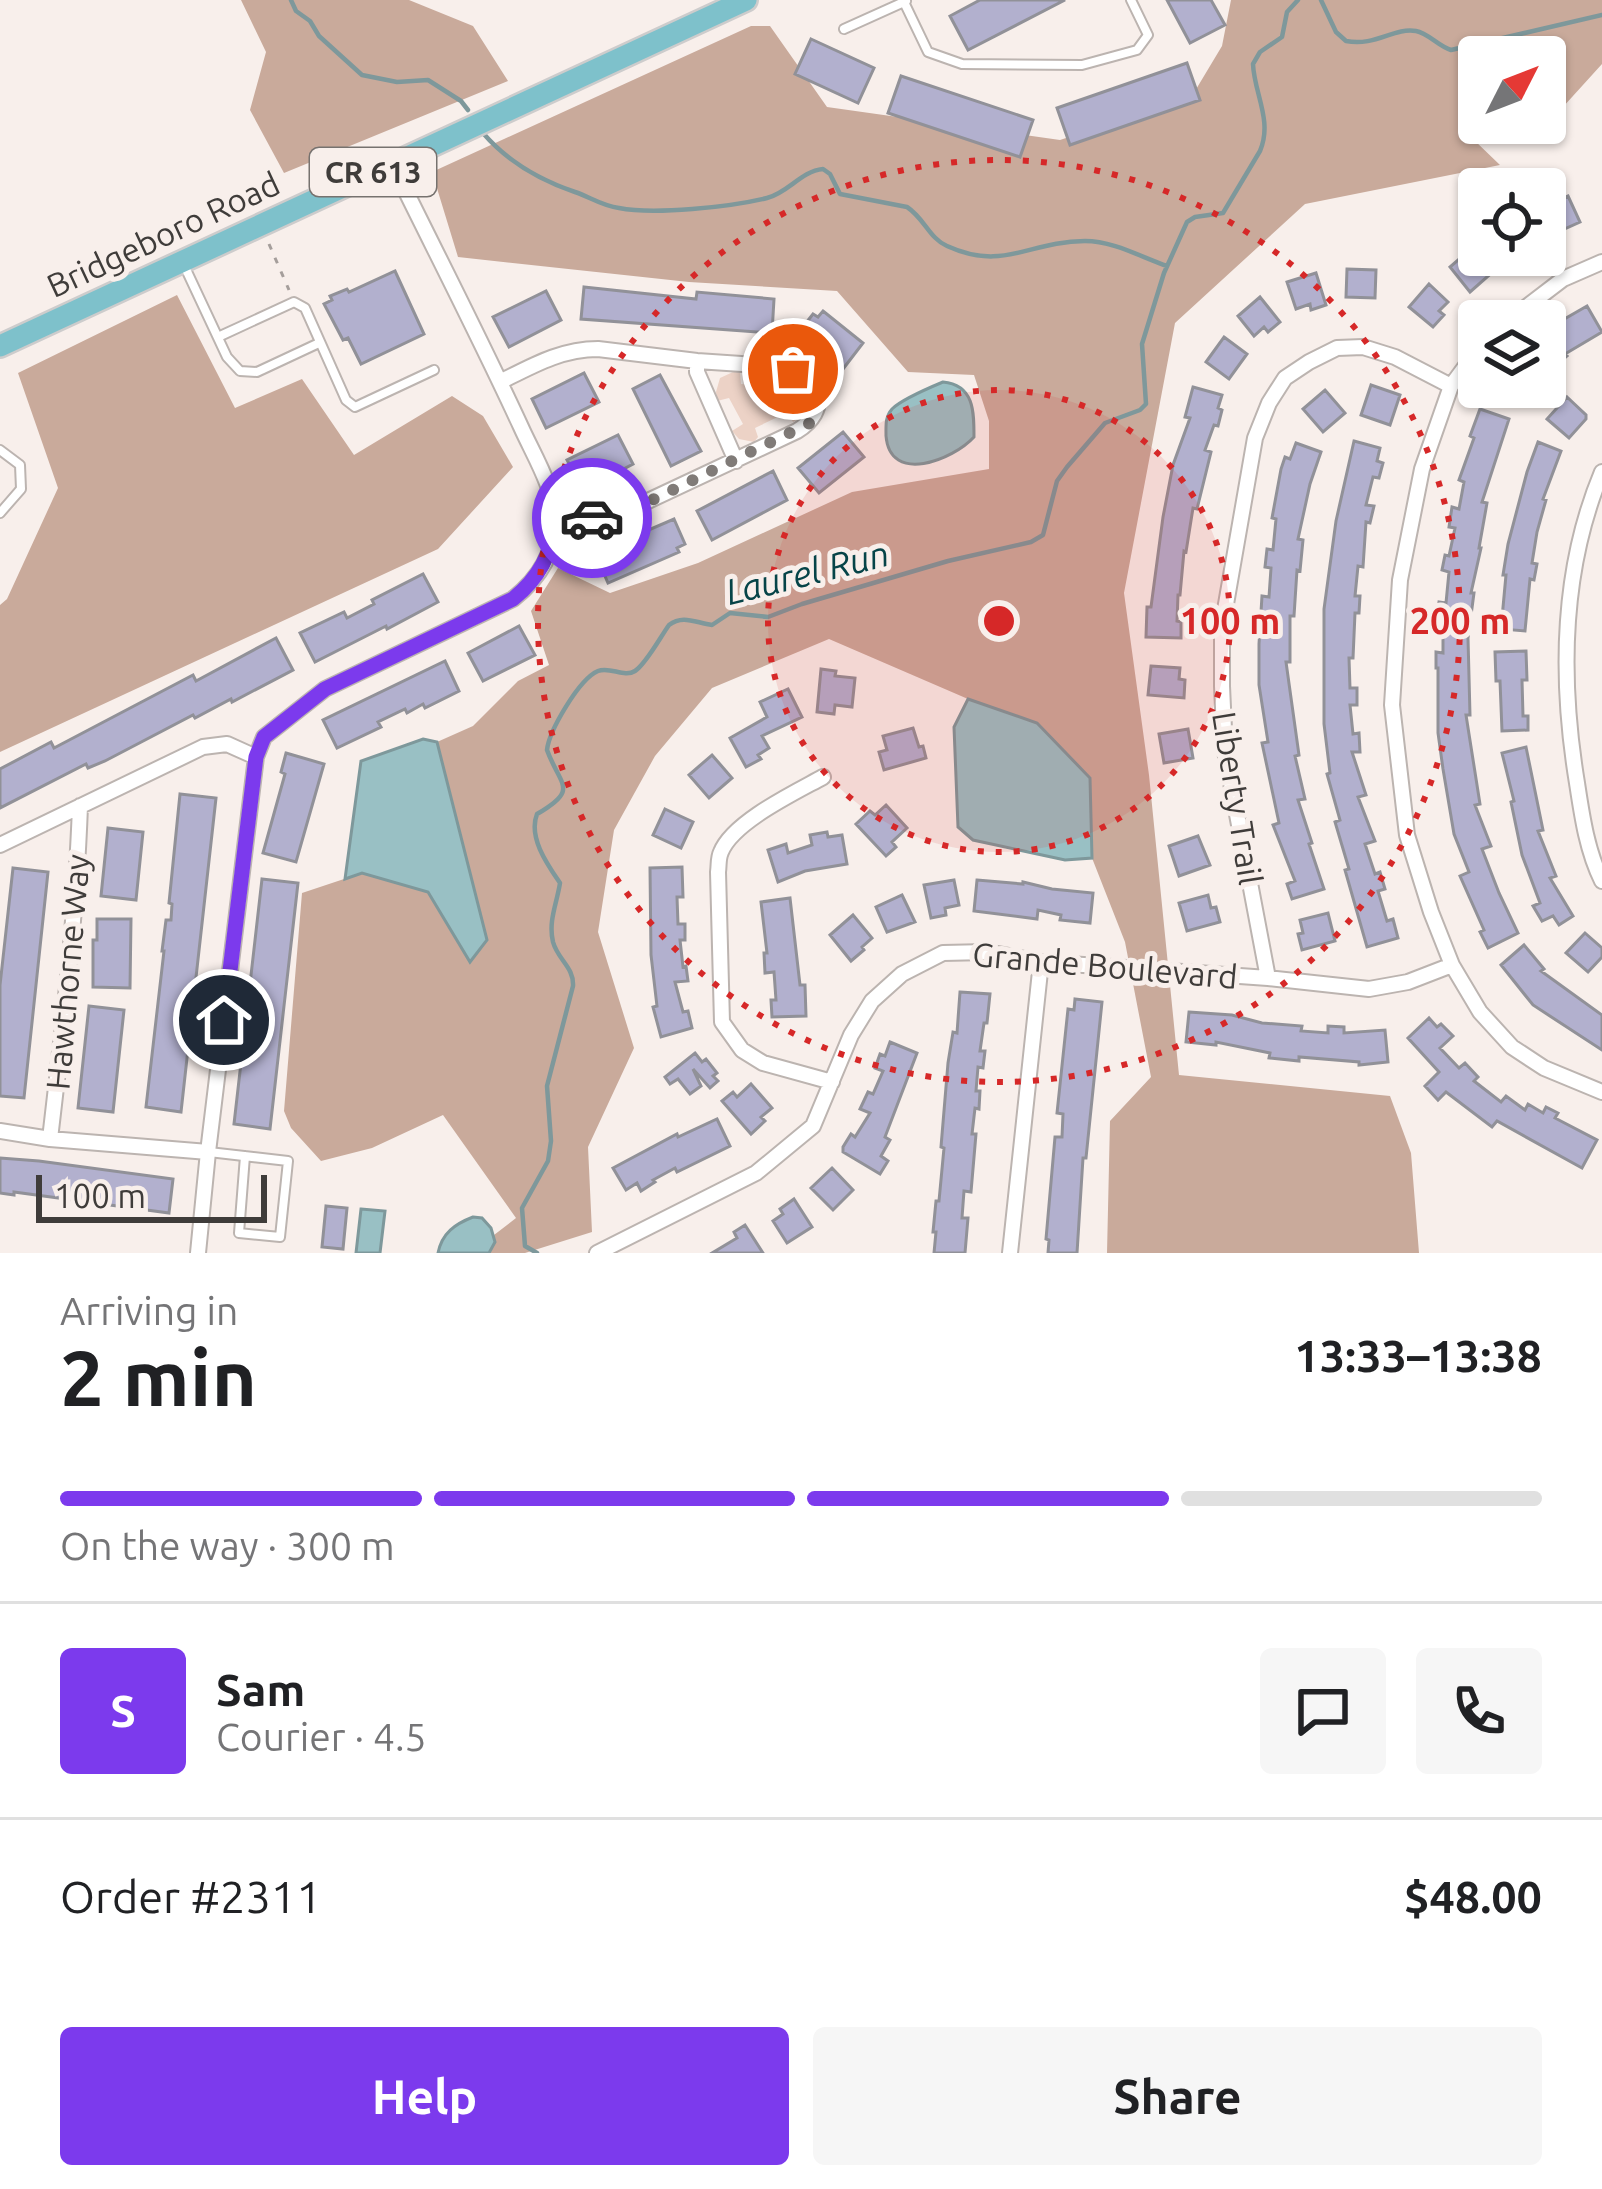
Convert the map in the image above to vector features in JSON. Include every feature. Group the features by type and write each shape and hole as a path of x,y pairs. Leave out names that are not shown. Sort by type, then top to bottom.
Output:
{"main road":[{"name":"Bridgeboro Road","path":"0,346 733,3"}],"street":[{"path":"198,1253 256,757 264,737 325,689 497,609 527,588 549,553 555,520 548,489 500,382 392,163"},
{"path":"1536,300 1563,279 1602,262"},
{"name":"Liberty Trail","path":"1268,978 1225,751 1222,686 1222,627 1255,438 1269,403 1286,378 1337,348 1364,347 1395,357 1451,386"},
{"path":"500,382 549,358 583,350 793,369 815,388 817,410 810,423 736,461 619,513 555,520"},
{"path":"697,362 697,372 736,461"},
{"path":"1458,376 1422,470 1400,580 1392,705 1407,835 1452,965 1480,1012 1512,1047 1544,1068 1602,1092"},
{"path":"1602,472 1582,535 1568,610 1564,670 1569,737 1585,832 1602,881"},
{"path":"0,844 203,747 227,744 256,757"},
{"path":"823,777 771,805 721,850 722,1022 742,1050 763,1063 832,1082"},
{"name":"Hawthorne Way","path":"50,1138 68,986 80,806"},
{"name":"Grande Boulevard","path":"597,1253 780,1157 813,1126 851,1036 872,1001 902,974 943,953 987,952 1041,962 1369,989 1408,982 1452,965"},
{"path":"1010,1253 1041,962"},
{"path":"0,1131 208,1152"}],"lane":[{"path":"844,29 905,0 928,52 962,64 1082,64 1137,50 1148,35 1131,0"},
{"path":"182,262 231,363 245,373 320,344"},
{"path":"218,337 294,302 304,308 352,406 434,370"},
{"path":"0,450 20,465 21,489 0,513"},
{"path":"208,1152 245,1156 287,1161 280,1237 238,1233 245,1156"}],"path":[{"path":"268,242 294,302"}],"shaded area":[{"path":"241,0 409,0 473,26 508,81 284,173 250,110 266,52"},
{"path":"1231,0 1602,0 1602,64 1566,104 1566,36 1458,36 1458,144 1478,144 1500,165 1458,168 1458,173 1305,204 1175,323 1124,593 1149,775 1179,1075 1390,1096 1411,1153 1419,1253 1107,1253 1110,1121 1151,1077 1125,942 1092,858 1090,778 1037,723 829,639 712,688 655,756 614,830 598,932 634,1048 588,1147 592,1232 525,1253 489,1253 494,1235 516,1218 443,1115 372,1148 321,1161 291,1128 284,1111 302,893 362,873 428,892 471,961 486,940 437,742 473,726 518,681 549,665 531,611 558,568 610,593 698,563 852,492 989,469 989,421 974,375 908,372 837,291 689,282 458,257 432,172 751,26 770,26 827,107 1060,140 1192,96 1222,46"},
{"path":"177,295 235,408 302,379 354,455 452,396 483,416 513,467 438,549 0,752 0,605 7,599 58,488 18,373"},
{"path":"740,372 741,384 784,388 785,377 793,379 805,389 806,410 793,422 788,412 755,428 758,437 754,442 739,439 732,431 743,424 729,398 717,401 716,392 720,378"}],"water":[{"path":"943,382 966,394 974,437 938,460 910,464 898,460 886,436 890,412"},
{"path":"968,699 1037,723 1090,778 1092,858 1065,860 973,840 958,827 954,727"},
{"path":"423,739 437,742 487,940 470,962 428,892 362,873 345,879 361,761"},
{"path":"361,1209 385,1211 380,1253 356,1253"},
{"path":"473,1217 482,1218 491,1228 495,1242 489,1253 438,1253 450,1230"}],"building":[{"path":"980,0 1065,0 968,50 950,16"},
{"path":"1167,0 1211,0 1225,25 1190,43"},
{"path":"811,39 874,68 858,103 795,74"},
{"path":"1187,63 1200,100 1070,145 1057,108"},
{"path":"901,76 1033,120 1020,157 888,113"},
{"path":"1566,197 1580,222 1566,228"},
{"path":"1458,260 1458,276 1488,276 1470,292 1450,267"},
{"path":"1347,269 1376,270 1375,298 1346,297"},
{"path":"395,271 424,334 361,364 324,304 332,300 330,296"},
{"path":"1316,273 1326,305 1296,309 1287,282"},
{"path":"1429,284 1448,302 1433,327 1409,307"},
{"path":"584,287 696,299 697,292 774,299 772,333 581,319"},
{"path":"546,291 561,320 509,347 493,317"},
{"path":"1260,297 1280,322 1254,336 1238,316"},
{"path":"1587,306 1602,332 1566,353 1566,318"},
{"path":"823,311 863,343 843,369 798,333 813,314 818,317"},
{"path":"1224,337 1247,354 1229,379 1206,362"},
{"path":"584,373 599,402 546,428 532,399"},
{"path":"660,375 701,451 671,466 633,389"},
{"path":"1371,385 1400,395 1390,425 1361,415"},
{"path":"1193,387 1222,395 1218,408 1222,410 1205,450 1211,452 1184,551 1177,621 1181,622 1181,638 1146,637 1163,517 1173,465 1190,418 1185,417"},
{"path":"1325,390 1345,413 1323,432 1303,409"},
{"path":"1566,398 1586,415 1569,438 1547,419 1557,408 1566,408"},
{"path":"1480,409 1509,419 1482,502 1487,503 1471,593 1470,715 1466,715 1480,804 1475,805 1491,846 1482,849 1518,933 1488,948 1460,876 1469,872 1454,834 1443,769 1436,668 1436,652 1443,653 1443,619 1437,619 1439,602 1446,603 1449,572 1442,570 1455,528 1449,527 1452,507 1459,509 1464,482 1459,480"},
{"path":"843,432 864,457 819,493 798,468"},
{"path":"618,435 633,464 583,490 567,460"},
{"path":"1354,441 1380,448 1377,461 1383,463 1379,478 1373,477 1366,505 1374,506 1370,523 1366,522 1363,567 1358,566 1355,596 1360,596 1359,613 1355,613 1353,658 1349,658 1350,688 1357,688 1357,705 1350,705 1353,734 1359,733 1360,752 1352,752 1366,795 1358,797 1375,841 1365,844 1375,874 1380,872 1385,889 1378,891 1398,938 1367,947 1335,822 1340,820 1327,774 1324,724 1324,609 1336,521"},
{"path":"1538,442 1561,451 1543,499 1525,631 1501,629 1508,544"},
{"path":"1296,443 1321,452 1298,539 1303,540 1300,571 1294,616 1290,616 1290,662 1286,662 1299,755 1295,756 1305,799 1298,800 1324,889 1292,899 1287,884 1295,881 1273,825 1279,823 1262,743 1268,742 1259,685 1259,644 1262,596 1269,597 1271,568 1265,567 1267,549 1273,550 1276,519 1272,518 1281,469"},
{"path":"773,471 787,500 712,540 697,511"},
{"path":"674,519 685,544 677,548 679,552 608,583 595,553"},
{"path":"423,574 438,602 315,662 300,633 344,612 347,618"},
{"path":"519,626 535,655 483,681 468,653"},
{"path":"276,638 293,670 0,808 0,769 51,742 54,748 193,675 196,681"},
{"path":"1526,651 1527,680 1522,680 1528,730 1502,731 1495,652"},
{"path":"445,661 459,691 425,708 423,704 407,713 405,709 378,722 381,727 337,748 323,720"},
{"path":"1151,666 1180,668 1184,698 1148,695"},
{"path":"821,669 855,678 852,707 835,705 834,714 817,712"},
{"path":"788,689 802,717 762,736 769,748 746,767 730,738 767,717 760,702"},
{"path":"913,728 926,758 884,770 879,752 887,750 883,736"},
{"path":"1188,729 1193,758 1164,763 1159,734"},
{"path":"1526,747 1543,830 1538,831 1556,876 1550,878 1573,916 1559,925 1553,916 1542,921 1533,906 1540,903 1522,855 1511,802 1502,753"},
{"path":"286,753 324,764 296,862 263,853 285,774 281,772"},
{"path":"712,755 732,778 709,798 689,775"},
{"path":"180,794 216,798 181,1112 146,1107 166,920 171,920"},
{"path":"886,805 907,828 892,842 896,847 886,856 856,824"},
{"path":"665,809 693,822 681,848 653,835"},
{"path":"108,828 143,832 136,900 101,896"},
{"path":"827,832 828,837 842,835 847,864 805,871 778,882 768,850 786,844 788,853 812,845 810,835"},
{"path":"1198,836 1210,865 1179,876 1169,846"},
{"path":"682,867 678,924 685,924 685,940 680,940 688,981 675,982 692,1028 661,1037 653,1007 657,1006 650,868"},
{"path":"13,868 48,872 24,1098 0,1096 0,985"},
{"path":"262,879 298,883 270,1129 234,1124"},
{"path":"954,880 959,905 931,918 924,885"},
{"path":"977,880 1093,893 1090,923 1060,920 1061,915 1038,910 1037,919 974,911"},
{"path":"902,895 915,922 887,932 876,907"},
{"path":"1208,895 1220,922 1187,931 1179,903"},
{"path":"790,898 806,1016 772,1017 774,972 765,973 761,902"},
{"path":"1328,913 1335,941 1302,950 1300,920"},
{"path":"853,915 872,938 851,961 830,935"},
{"path":"97,919 131,919 130,988 93,987"},
{"path":"1585,933 1602,948 1602,957 1588,972 1566,953"},
{"path":"1524,945 1544,969 1541,971 1602,1015 1602,1050 1533,1005 1501,965"},
{"path":"960,992 990,994 980,1051 985,1051 983,1068 978,1067 971,1192 964,1191 965,1253 934,1253 948,1063 953,1032 957,1033"},
{"path":"1075,999 1102,1002 1077,1253 1048,1253 1055,1137 1062,1137 1063,1114 1057,1113 1068,1009 1074,1010"},
{"path":"89,1006 124,1010 113,1112 78,1108"},
{"path":"1189,1012 1302,1026 1301,1031 1328,1033 1328,1026 1344,1027 1344,1033 1385,1030 1388,1062 1359,1065 1299,1057 1299,1061 1269,1058 1270,1053 1216,1042 1186,1042"},
{"path":"1429,1018 1453,1036 1440,1048 1459,1068 1465,1063 1478,1077 1474,1081 1501,1102 1506,1096 1525,1110 1528,1104 1543,1113 1546,1107 1558,1113 1555,1118 1597,1140 1582,1168 1497,1121 1492,1127 1446,1092 1438,1100 1425,1086 1439,1072 1408,1038"},
{"path":"890,1042 917,1053 885,1137 890,1140 881,1156 888,1161 880,1174 843,1152 843,1147 870,1113 860,1109 868,1092 873,1094 883,1071 875,1068"},
{"path":"695,1053 702,1062 706,1059 718,1081 710,1088 693,1069 701,1086 690,1094 678,1079 670,1084 665,1077"},
{"path":"751,1084 772,1108 751,1134 722,1101 733,1092 737,1097"},
{"path":"717,1119 730,1146 677,1172 675,1168 641,1191 637,1183 626,1190 613,1168"},
{"path":"0,1158 173,1179 169,1213 0,1193"},
{"path":"832,1168 853,1190 833,1210 811,1188"},
{"path":"794,1199 812,1227 787,1243 773,1221"},
{"path":"326,1206 347,1208 343,1249 322,1247"},
{"path":"745,1225 763,1253 712,1253 737,1238 734,1232"}],"waterway":[{"path":"291,0 319,36 362,75 397,82 428,80 468,110"},
{"name":"Laurel Run","path":"537,1253 525,1246 522,1208 548,1161 547,1086 573,986 552,934 560,883 540,850 535,823 537,814 562,792 547,750 566,706 598,671 635,671 674,622 712,625 730,613 768,617 1043,535 1057,481 1067,467 1105,423 1146,404 1142,344 1164,273 1187,222 1223,213 1260,151 1265,129 1253,64 1260,52 1282,37 1287,12 1298,0"},
{"name":"Laurel Run","path":"1321,0 1336,32 1346,41 1416,31 1451,50 1602,15"},
{"path":"483,133 513,161 537,175 613,207 671,210 751,201 775,195 823,169 840,194 907,207 941,243 967,253 1001,256 1085,241 1167,266"}],"way so far":[{"path":"592,518 652,500 810,423 817,410 817,394 807,377 793,369"}],"route":[{"path":"224,1020 256,757 264,737 325,689 513,599 544,565 555,520 592,518"}]}
